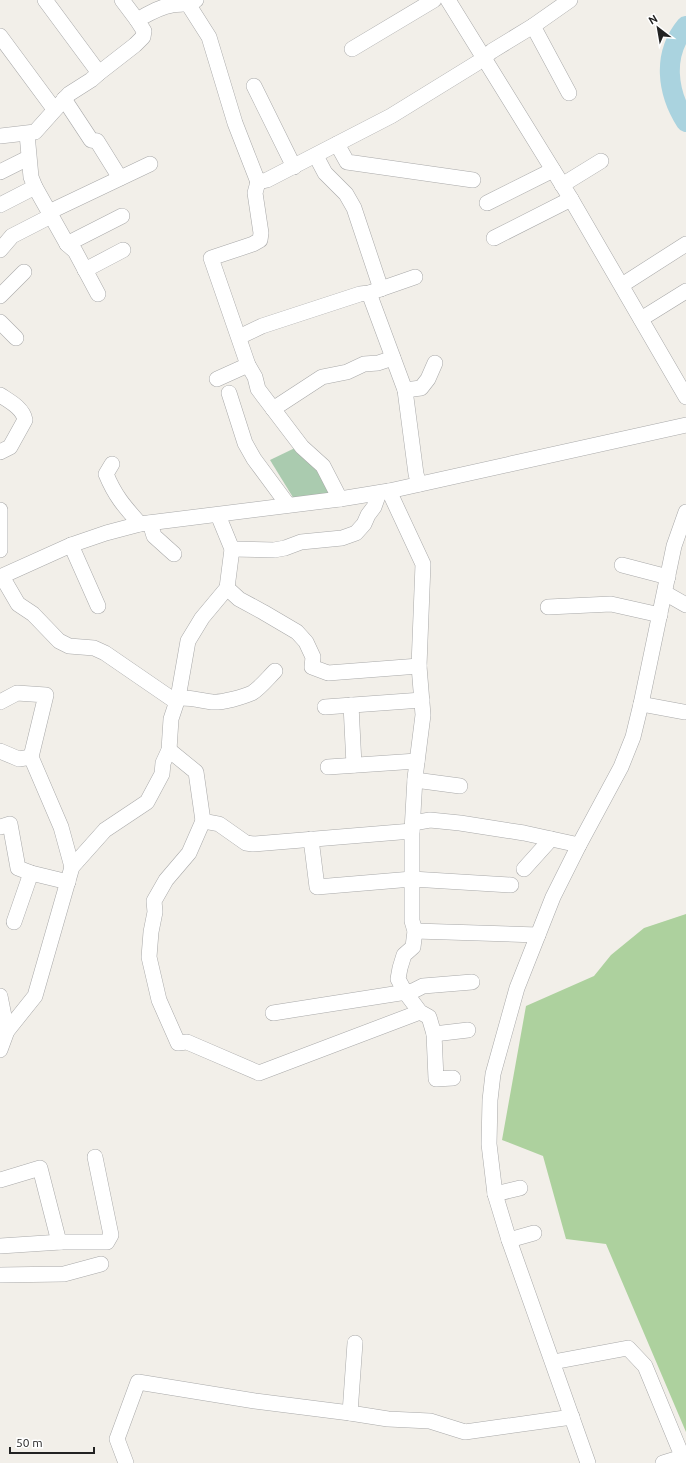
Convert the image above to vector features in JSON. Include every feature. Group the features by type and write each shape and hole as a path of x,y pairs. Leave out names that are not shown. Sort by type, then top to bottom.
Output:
{"street":[{"path":"45,0 99,73"},
{"path":"0,136 35,132 43,125 59,104 69,94 91,80 143,37 144,30 122,0"},
{"path":"352,49 434,0"},
{"path":"448,0 571,199 686,397"},
{"path":"258,182 267,180 294,167 391,116 533,26 555,4 570,0"},
{"path":"137,20 166,6 192,2 210,37 235,123 258,182 255,193 261,232 260,240 253,244 211,258 248,365 255,377 258,389 302,447 323,466 340,499"},
{"path":"533,26 569,93"},
{"path":"0,36 91,140 97,141 120,178"},
{"path":"254,86 294,167"},
{"path":"27,134 28,158 31,177 35,187 66,244 75,251 98,294"},
{"path":"337,144 347,162 473,180"},
{"path":"316,156 325,173 346,194 354,208 393,358 405,390 416,474 419,484"},
{"path":"0,172 28,158"},
{"path":"562,185 601,161"},
{"path":"0,250 12,236 50,214 150,164"},
{"path":"487,203 553,170"},
{"path":"0,205 35,187"},
{"path":"494,238 571,199"},
{"path":"66,244 122,216"},
{"path":"622,285 686,244"},
{"path":"85,270 124,250"},
{"path":"0,296 24,272"},
{"path":"239,337 286,318 415,278"},
{"path":"641,319 686,291"},
{"path":"0,322 15,339"},
{"path":"272,409 322,377 347,372 364,364 378,364 393,358"},
{"path":"405,390 421,388 428,379 435,363"},
{"path":"217,379 248,365"},
{"path":"229,394 246,443 254,459 288,505"},
{"path":"0,395 16,406 24,416 25,420 10,448 0,452"},
{"path":"275,671 252,692 234,699 214,702 192,698 172,699 105,653 94,648 69,646 60,641 33,614 18,604 4,580 0,577 106,533 145,524 384,492 686,425"},
{"path":"112,464 106,474 119,500 174,554"},
{"path":"232,549 274,550 285,548 301,542 342,538 356,533 364,524 368,515 384,492"},
{"path":"384,492 423,564 419,666 423,714 415,780 412,827 412,921 415,931 413,947 404,955 398,979 405,992 420,1012 429,1017 434,1034 436,1079 452,1078"},
{"path":"0,510 0,550"},
{"path":"588,1463 509,1240 495,1194 489,1144 490,1100 493,1074 517,988 554,897 579,845 621,767 632,737 641,704 674,546 686,512"},
{"path":"0,1047 7,1031 35,996 72,867 105,830 147,802 162,774 163,763 169,750 171,718 178,698 188,641 202,618 227,588 232,549 218,515"},
{"path":"72,546 98,606"},
{"path":"622,565 668,577"},
{"path":"227,588 239,599 297,632 306,642 313,657 312,667 328,673 419,666"},
{"path":"665,593 686,605"},
{"path":"548,607 612,604 660,615"},
{"path":"0,702 17,693 46,695 31,758 61,826 72,867"},
{"path":"325,707 422,700"},
{"path":"641,704 684,712"},
{"path":"351,705 354,765"},
{"path":"169,750 196,772 203,821 189,854 166,880 154,900 155,912 151,932 149,957 159,1000 178,1043 187,1042 259,1073 420,1012"},
{"path":"0,751 19,759 31,758"},
{"path":"328,767 417,761"},
{"path":"415,780 460,786"},
{"path":"203,821 219,824 246,843 253,844 412,827 430,820 524,833 579,845"},
{"path":"0,827 10,824 18,868 31,873 68,882"},
{"path":"311,839 317,887 412,879 511,885"},
{"path":"524,869 551,839"},
{"path":"14,922 31,873"},
{"path":"415,931 538,935"},
{"path":"273,1013 413,991 423,986 472,982"},
{"path":"0,996 7,1031"},
{"path":"434,1034 468,1030"},
{"path":"0,1246 61,1242 107,1242 111,1235 95,1157"},
{"path":"0,1180 40,1168 58,1242 61,1242"},
{"path":"495,1194 520,1188"},
{"path":"509,1240 534,1233"},
{"path":"0,1275 64,1274 101,1264"},
{"path":"350,1413 355,1343"},
{"path":"552,1362 628,1348 645,1366 685,1463 676,1459 663,1463"},
{"path":"126,1463 117,1439 138,1382 255,1401 388,1419 430,1421 465,1432 572,1417"}],"green space":[{"path":"297,447 321,467 333,494 294,499 270,460"},
{"path":"686,914 686,1432 606,1244 566,1239 543,1156 502,1140 526,1006 594,976 611,955 644,928"}],"waterway":[{"path":"686,26 678,37 670,61 671,86 686,122"}]}
